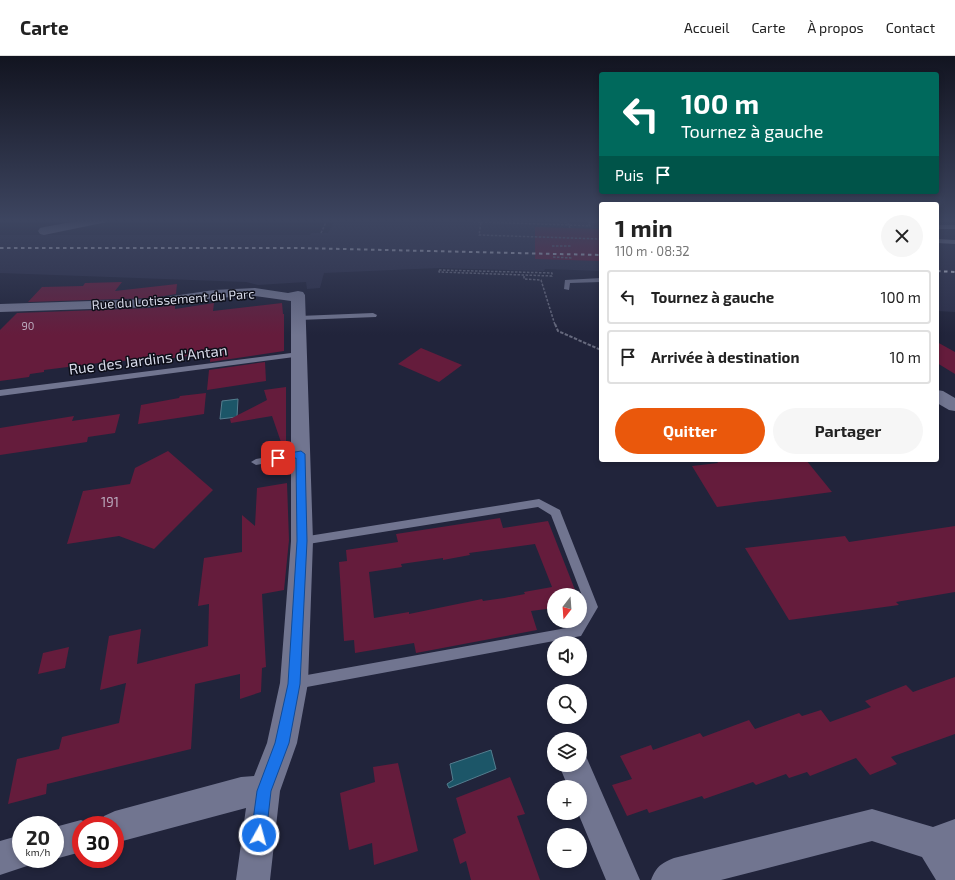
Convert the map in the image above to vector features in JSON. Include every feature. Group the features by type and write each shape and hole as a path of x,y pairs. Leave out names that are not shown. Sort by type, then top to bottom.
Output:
{"street":[{"name":"Rue du Lotissement du Parc","path":"0,308 152,303 214,294 255,292 288,297 299,307"},
{"path":"253,880 264,791 282,743 294,684 302,541 299,307"},
{"path":"939,396 955,406"},
{"path":"577,772 623,880"},
{"path":"124,825 241,793 264,791"},
{"path":"668,880 674,875 872,825 944,839 955,879"},
{"path":"0,858 12,855"}],"lane":[{"path":"567,289 567,281 599,280"},
{"path":"299,307 373,315"},
{"name":"Rue des Jardins d'Antan","path":"0,393 299,354"},
{"path":"256,462 301,454"},
{"path":"294,684 576,632 592,607 556,513 539,502 302,541"}],"path":[{"path":"524,276 552,276 552,273 439,270 439,272 524,276 524,279 541,280 553,320 558,331 599,349"}],"shaded area":[{"path":"0,258 599,258 599,271 439,268 324,273 320,288 307,289 306,282 258,285 246,282 0,273"},
{"path":"939,258 955,258 955,312 939,311"},
{"path":"238,399 237,417 220,419 222,401"},
{"path":"491,750 496,769 449,788 447,784 453,780 450,764"}],"building":[{"path":"599,258 599,261 535,259"},
{"path":"122,282 115,291 177,284 176,294 152,298 28,302 42,287 83,286 85,283"},
{"path":"214,303 213,311 282,303 284,314 284,351 210,362 211,353 165,359 165,356 114,362 115,361 44,370 44,372 30,374 29,377 0,381 0,330 17,313 152,308 175,305 175,309"},
{"path":"939,343 955,352 955,374 939,364"},
{"path":"421,348 462,365 439,382 398,364"},
{"path":"265,362 266,381 207,390 209,370"},
{"path":"286,387 286,445 282,445 272,416 231,423 230,419 267,400 264,390"},
{"path":"206,393 204,414 138,424 141,405 179,398 180,396"},
{"path":"120,414 115,433 88,437 87,442 0,455 0,428 74,416 72,421"},
{"path":"168,451 213,490 154,549 119,536 67,544 83,491 130,484 135,468"},
{"path":"717,462 808,462 832,492 717,507 692,466 718,463"},
{"path":"287,483 289,540 284,590 262,594 266,667 262,668 261,692 240,699 240,674 195,684 191,749 47,784 46,794 8,804 17,759 59,749 62,737 119,723 126,683 100,690 109,636 141,629 137,664 208,646 209,604 198,606 204,558 242,552 242,515 255,526 257,488"},
{"path":"500,518 503,528 548,521 574,588 547,588 547,609 531,611 537,630 416,653 414,643 355,653 354,640 344,641 339,562 347,561 346,550 398,542 396,534","holes":["535,544 552,587 524,592 525,594 504,598 483,601 482,599 409,614 409,612 374,618 369,572 402,567 401,564 443,558 443,560 470,555 469,553"]},
{"path":"955,526 955,592 896,602 899,605 789,620 745,548 845,536 849,542"},
{"path":"69,647 65,668 38,674 43,653"},
{"path":"955,677 955,734 891,757 897,764 870,775 856,758 810,776 807,772 789,778 786,774 756,785 753,782 704,799 702,796 649,813 647,809 627,816 612,785 632,779 620,756 651,745 653,750 700,733 703,737 749,720 755,729 799,713 802,716 821,710 830,722 871,707 865,701 906,685 913,692"},
{"path":"398,763 418,851 374,865 372,843 349,850 340,793 375,782 373,767"},
{"path":"510,777 525,814 517,816 540,880 471,880 466,861 460,864 453,839 466,833 456,798"}],"railway":[{"path":"939,271 955,272"}],"route":[{"path":"259,835 264,791 282,743 294,684 302,541 301,454 278,458"}]}
